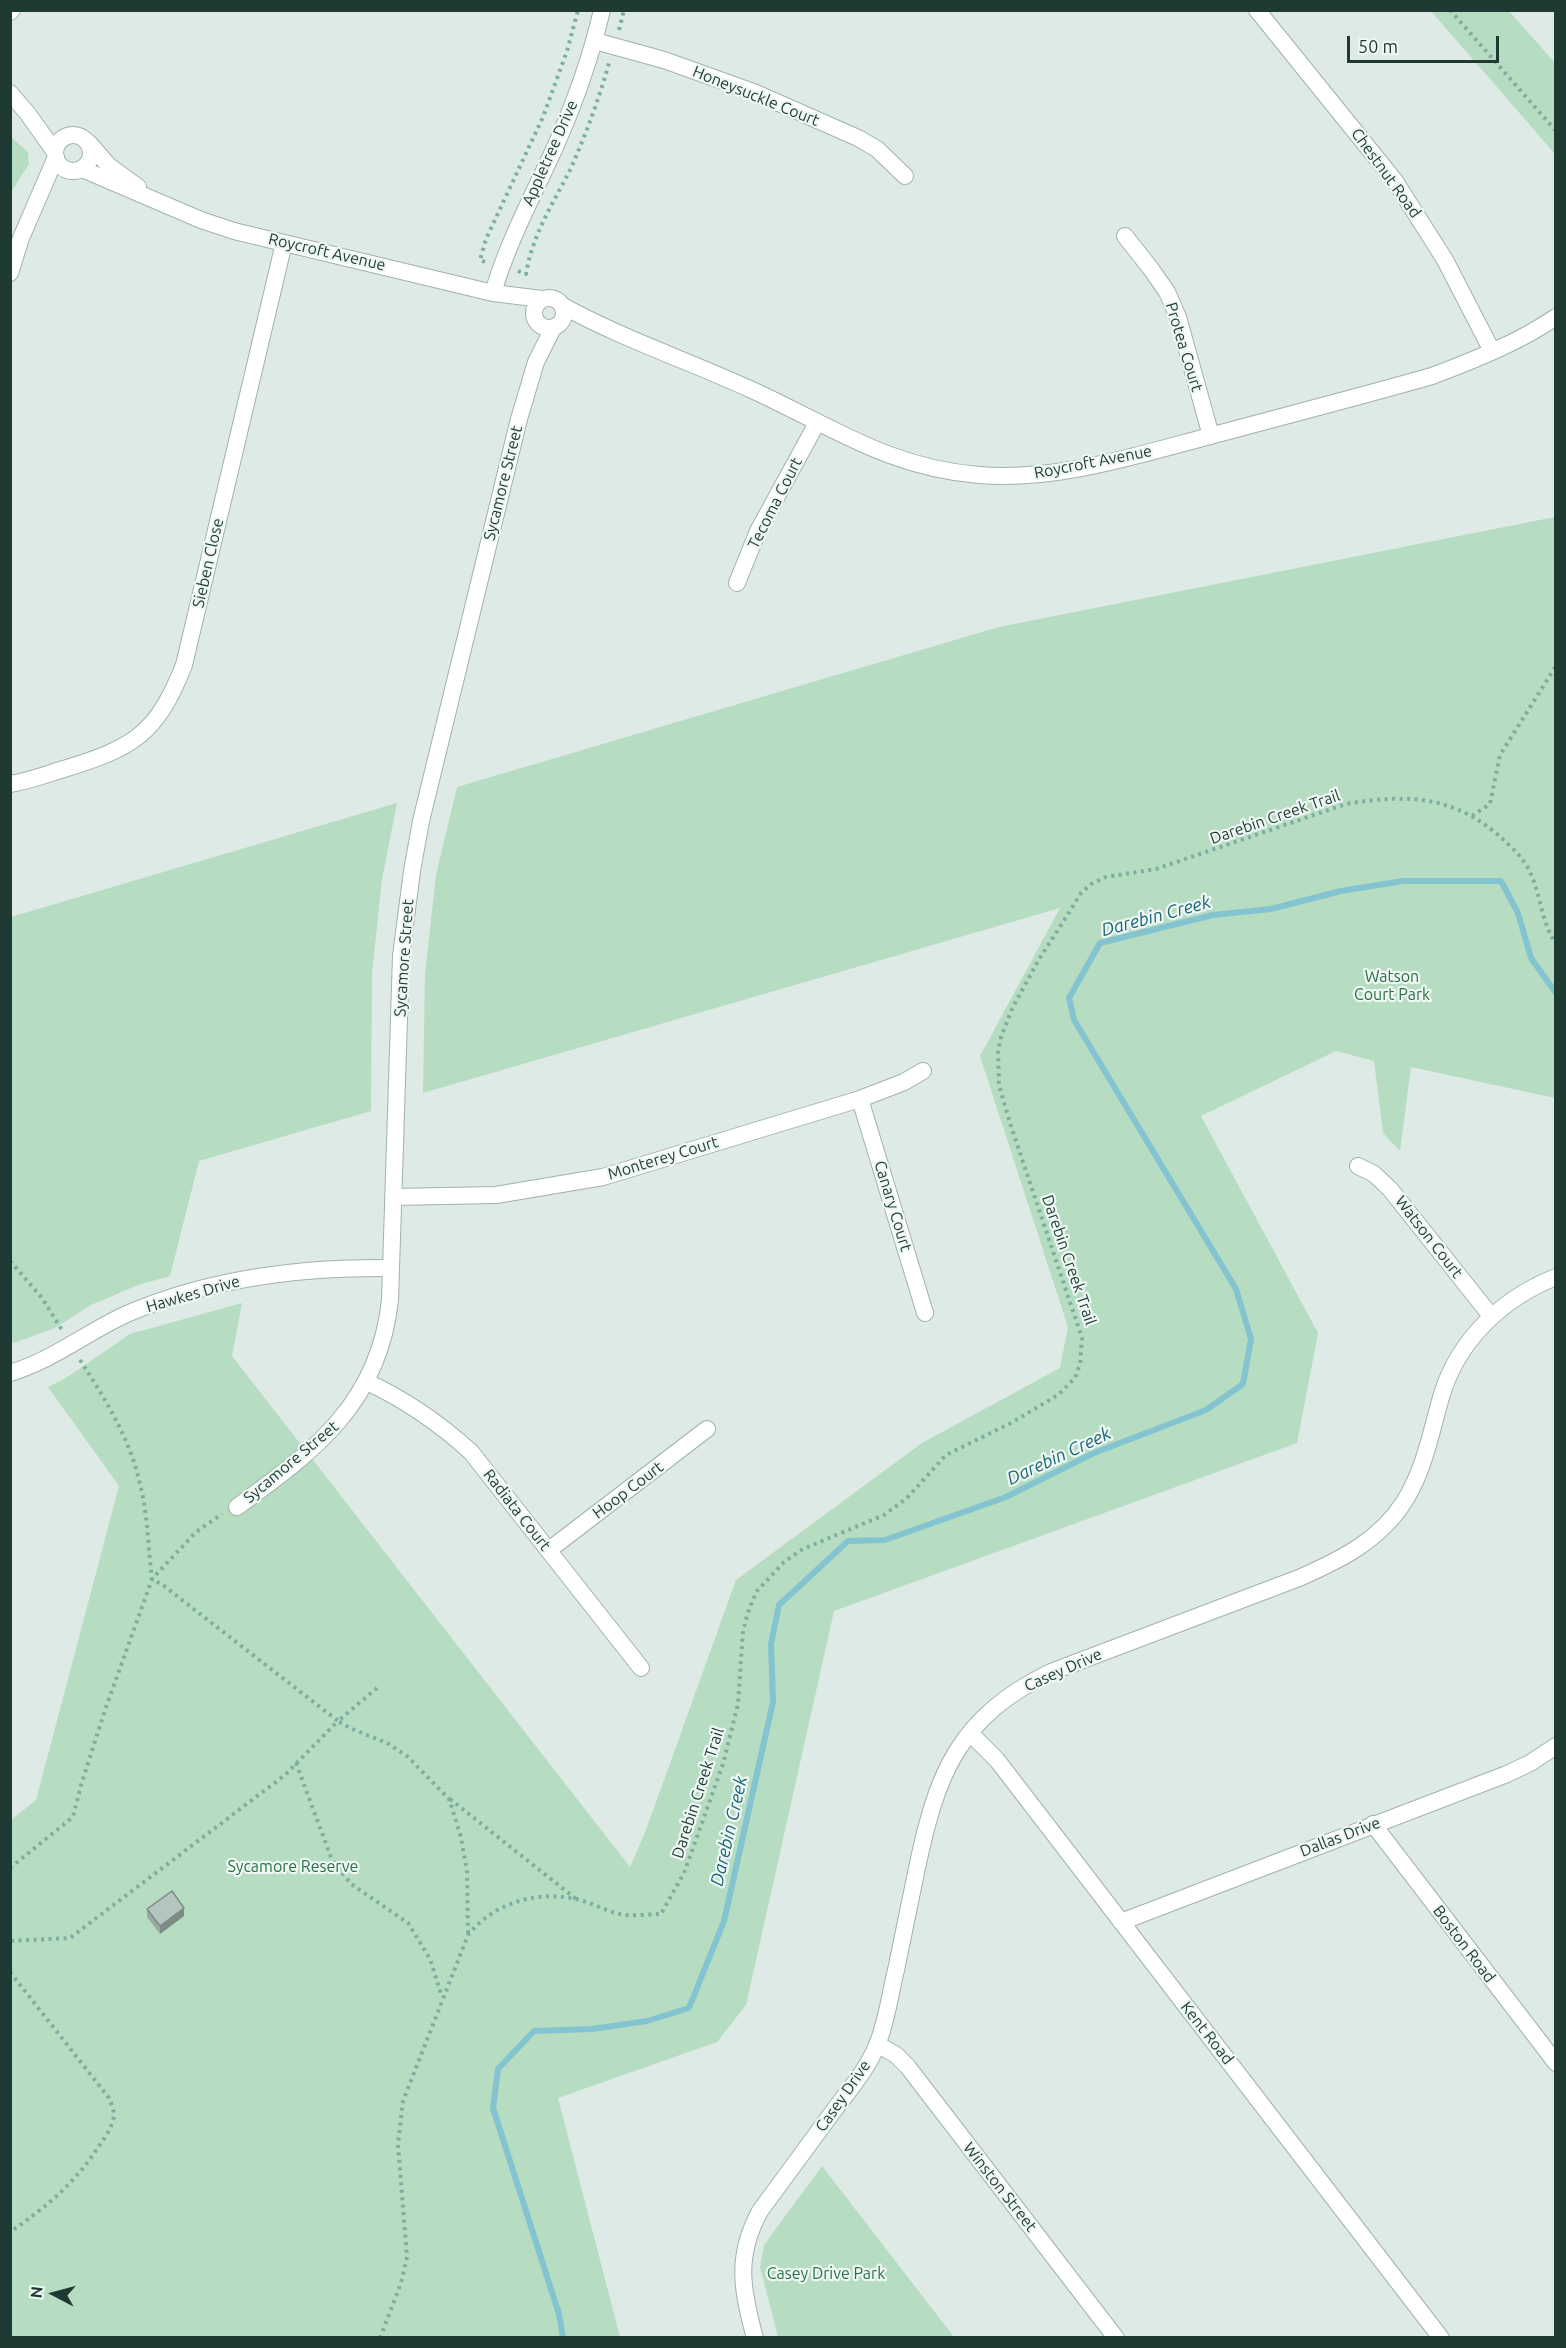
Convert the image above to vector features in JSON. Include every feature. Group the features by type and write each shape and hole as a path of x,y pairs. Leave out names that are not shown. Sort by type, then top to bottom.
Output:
{"street":[{"name":"Appletree Drive","path":"493,293 521,216 575,99 595,40 602,10"},
{"name":"Chestnut Road","path":"1257,10 1395,181 1445,260 1492,351"},
{"name":"Honeysuckle Court","path":"595,40 664,60 756,93 858,138 877,149 905,176"},
{"path":"10,93 28,114 61,167 77,170"},
{"path":"28,114 68,135 80,135 89,143 92,154 87,165 39,198"},
{"path":"10,273 21,238 39,198 59,141 68,135"},
{"name":"Roycroft Avenue","path":"89,143 109,166 164,205"},
{"name":"Roycroft Avenue","path":"77,170 201,220 284,243 493,293 542,299"},
{"name":"Protea Court","path":"1125,236 1167,292 1178,317 1211,436"},
{"name":"Sieben Close","path":"10,784 104,757 119,750 139,737 157,718 173,693 184,665 284,243"},
{"name":"Roycroft Avenue","path":"493,293 546,325 602,327"},
{"path":"542,299 556,299 563,306 563,320 546,325 536,306 542,299"},
{"name":"Roycroft Avenue","path":"563,306 602,327 754,391 877,452 943,471 979,475 1044,474 1080,468 1211,436 1432,376 1553,324"},
{"name":"Sycamore Street","path":"237,1508 276,1479 330,1432 345,1415 367,1382 385,1334 390,1300 401,956 412,871 421,821 471,613 519,419 546,325"},
{"name":"Tecoma Court","path":"738,583 758,531 817,423"},
{"name":"Monterey Court","path":"393,1197 496,1195 603,1176 860,1098 904,1082 923,1071"},
{"name":"Canary Court","path":"860,1098 925,1313"},
{"name":"Watson Court","path":"1358,1166 1374,1174 1390,1189 1491,1316"},
{"name":"Hawkes Drive","path":"10,1373 50,1358 130,1313 228,1283 302,1270 390,1268"},
{"name":"Casey Drive","path":"755,2337 743,2282 743,2260 749,2233 760,2211 855,2082 878,2044 928,1818 942,1777 954,1754 970,1733 1011,1695 1051,1672 1299,1578 1337,1561 1365,1544 1389,1522 1405,1501 1426,1454 1442,1393 1465,1346 1491,1316 1530,1288 1556,1277"},
{"name":"Radiata Court","path":"367,1382 412,1405 464,1446 486,1470 641,1668"},
{"name":"Hoop Court","path":"549,1550 707,1429"},
{"name":"Kent Road","path":"970,1733 997,1760 1441,2337"},
{"name":"Dallas Drive","path":"1121,1922 1507,1774 1539,1758 1556,1746"},
{"name":"Boston Road","path":"1373,1824 1556,2064"},
{"name":"Winston Street","path":"878,2044 896,2055 908,2067 1116,2337"}],"path":[{"path":"1450,10 1556,131"},
{"path":"1472,816 1491,804 1500,755 1556,666"},
{"name":"Darebin Creek Trail","path":"380,2337 401,2283 407,2257 398,2144 403,2102 468,1935 479,1921 494,1910 512,1902 532,1898 576,1899 621,1915 661,1914 684,1873 723,1764 738,1704 743,1631 757,1591 784,1562 803,1549 884,1515 907,1498 946,1455 1011,1423 1058,1395 1075,1378 1080,1364 1082,1338 1010,1123 999,1085 998,1052 1000,1037 1038,960 1081,893 1106,877 1156,869 1346,804 1374,800 1430,801 1472,816 1512,847 1527,865 1536,886 1545,924 1556,944"},
{"path":"10,1261 42,1298 113,1413 132,1456 145,1507 152,1580"},
{"path":"10,1868 73,1817 105,1710 152,1580 196,1532 221,1515 237,1508"},
{"path":"152,1580 164,1586 338,1721 387,1743 407,1756 449,1798 576,1899"},
{"path":"10,1941 70,1938 285,1774 338,1721 377,1688"},
{"path":"296,1763 332,1860 351,1884 408,1923 430,1959 443,1997"},
{"path":"449,1798 461,1838 466,1872 468,1935"},
{"path":"10,1972 109,2098 114,2115 106,2136 68,2187 48,2205 10,2232"}],"green space":[{"path":"1431,11 1509,11 1555,63 1555,154"},
{"path":"11,137 28,152 29,164 11,192"},
{"path":"1555,517 1555,1098 1411,1067 1400,1151 1383,1133 1374,1061 1336,1051 1201,1116 1318,1333 1297,1443 834,1611 746,2005 717,2042 558,2098 620,2337 11,2337 11,1820 36,1800 119,1486 48,1387 66,1378 130,1334 242,1303 232,1356 630,1867 646,1830 736,1580 922,1443 1060,1368 1068,1327 980,1056 1060,908 423,1093 425,974 436,875 457,787 999,627"},
{"path":"397,803 382,879 372,973 371,1111 199,1161 170,1276 138,1285 91,1305 55,1328 14,1343 10,1339 11,917"},
{"name":"Casey Drive Park","path":"822,2166 954,2337 778,2337 760,2267 764,2245"}],"building":[{"path":"172,1891 184,1908 160,1926 147,1909"}],"waterway":[{"name":"Darebin Creek","path":"563,2338 559,2314 493,2108 498,2069 534,2031 592,2029 647,2021 689,2008 724,1921 773,1702 771,1644 779,1605 848,1541 885,1540 1006,1497 1094,1453 1206,1410 1243,1384 1251,1339 1236,1289 1074,1020 1069,998 1100,943 1213,915 1271,909 1341,891 1403,881 1501,881 1518,913 1531,958 1556,993"}],"park label":[{"name":"Watson Court Park","path":"1392,986"},
{"name":"Sycamore Reserve","path":"293,1867"}]}
